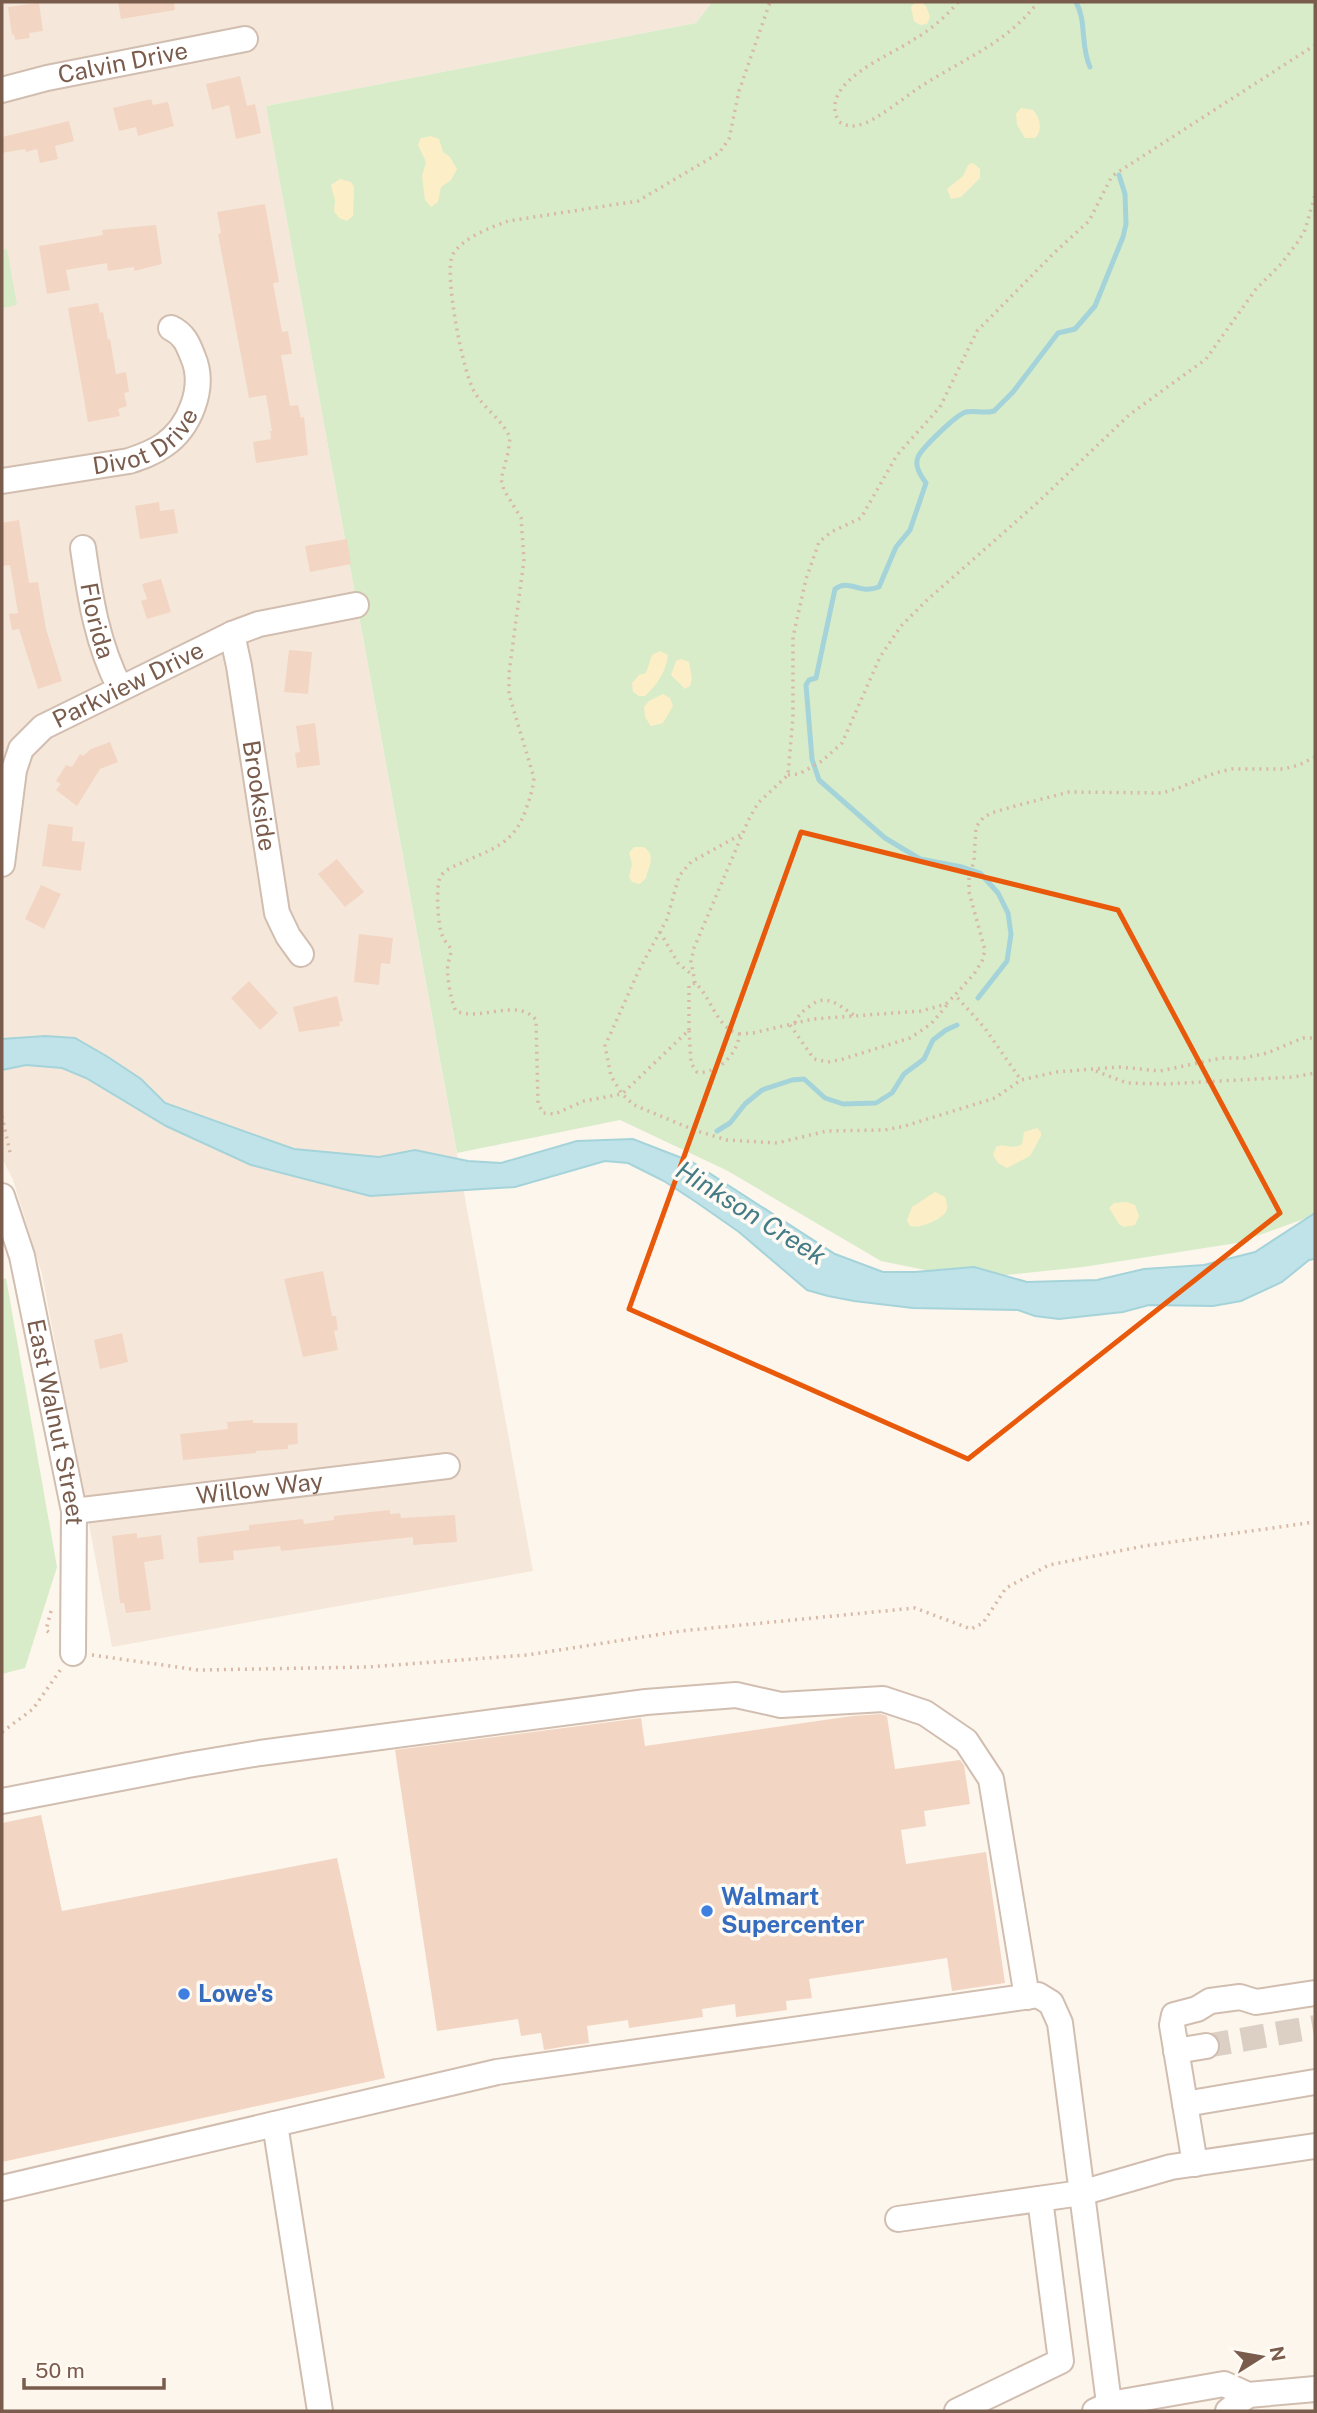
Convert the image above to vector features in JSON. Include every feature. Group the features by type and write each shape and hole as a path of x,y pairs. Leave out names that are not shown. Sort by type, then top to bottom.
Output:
{"street":[{"name":"Calvin Drive","path":"2,90 47,78 245,39"},
{"name":"Divot Drive","path":"2,481 129,461 166,444 192,411 198,387 195,362 186,340 171,328"},
{"name":"Florida","path":"83,548 91,605 99,636 107,663 120,688"},
{"name":"Parkview Drive","path":"2,863 14,770 21,748 43,727 232,634 259,624 356,605"},
{"name":"Brookside","path":"232,634 277,913 288,936 301,954"},
{"name":"East Walnut Street","path":"2,1196 22,1256 74,1511 73,1653"},
{"name":"Willow Way","path":"74,1511 447,1466"},
{"path":"2,1801 260,1753 646,1702 736,1695 780,1705 883,1699 925,1713 966,1741 991,1779 1027,1997"},
{"path":"1195,2164 1172,2025 1174,2015 1197,2009 1209,2001 1240,1997 1256,2003 1315,1993"},
{"path":"2,2188 497,2072 1038,1996 1046,1998 1060,2023 1104,2409 1224,2384 1248,2395 1315,2389"},
{"path":"1176,2051 1206,2046"},
{"path":"1185,2104 1315,2082"},
{"path":"275,2124 320,2411"},
{"path":"898,2219 1081,2193 1171,2167 1315,2146"},
{"path":"957,2411 1060,2361 1040,2199"},
{"path":"1228,2411 1248,2395"}],"path":[{"path":"689,1030 622,1094 584,1101 555,1114 545,1115 538,1103 537,1026 534,1016 519,1010 465,1015 456,1011 452,1004 448,963 451,956 440,929 440,877 455,866 511,838 520,825 533,789 534,778 509,694 509,673 524,560 521,518 504,490 501,479 509,453 510,438 474,392 468,378 452,295 451,259 455,251 475,237 508,221 639,201 719,153 729,139 738,91 770,2"},
{"path":"958,2 925,33 847,82 836,94 833,106 839,122 848,126 868,122 951,67 1016,29 1038,2"},
{"path":"788,775 793,716 793,637 806,579 819,542 831,532 861,518 897,455 940,407 976,331 1089,221 1112,176 1315,45"},
{"path":"955,995 946,1004 932,1009 813,1019 739,1034 731,1032 695,983 691,961 740,835 758,803 788,775 799,774 822,761 842,743 880,657 901,626 1045,496 1129,415 1206,359 1256,289 1297,243 1305,230 1315,195"},
{"path":"792,1024 814,1059 828,1062 922,1032 974,974 985,950 969,892 969,878 974,861 976,827 991,813 1069,792 1162,793 1232,769 1284,769 1315,757"},
{"path":"740,835 684,867 667,919 640,968 605,1046 611,1076 622,1094 634,1105 694,1130 727,1140 777,1143 827,1131 885,1129 905,1126 995,1098 1021,1080 1056,1072 1119,1067 1160,1071 1221,1058 1244,1058 1267,1053 1303,1038 1315,1038"},
{"path":"660,932 678,963 692,975"},
{"path":"695,983 690,985 689,1030 691,1063 697,1072 708,1073 723,1063 737,1046 739,1034"},
{"path":"955,995 984,1027 1021,1080"},
{"path":"792,1024 798,1015 816,1000 829,999 857,1017"},
{"path":"1094,1070 1127,1083 1164,1084 1294,1077 1315,1073"},
{"path":"2,1116 11,1157"},
{"path":"2,1732 33,1709 73,1653 198,1670 368,1667 527,1655 681,1631 915,1608 971,1629 983,1623 1006,1588 1049,1565 1144,1546 1315,1522"}],"highlighted area":[{"path":"801,832 1118,910 1280,1213 968,1459 629,1309"}],"shaded area":[{"path":"2,2 712,2 696,23 266,106 533,1571 112,1647 42,1274 13,1180 2,1158"}],"green space":[{"path":"712,2 1315,2 1315,1215 1237,1243 1083,1267 969,1279 881,1261 726,1170 620,1120 457,1153 266,106 696,23"},
{"path":"7,249 17,305 2,308 2,250"},
{"path":"6,1278 57,1567 25,1668 2,1674 2,1280"}],"sand":[{"path":"916,2 926,6 930,17 927,24 920,25 914,21 911,7"},
{"path":"1021,108 1033,110 1037,116 1040,128 1035,138 1025,138 1017,125 1016,114"},
{"path":"431,136 439,139 443,152 450,157 457,169 451,180 441,187 438,202 431,207 425,200 422,176 426,162 418,145 421,138"},
{"path":"973,163 980,169 980,178 961,197 951,199 947,189 963,176 968,165"},
{"path":"340,179 351,182 354,187 353,216 347,221 339,218 334,211 335,201 331,185"},
{"path":"660,651 668,655 663,673 645,696 639,696 633,692 632,683 639,675 646,673 652,655"},
{"path":"681,659 689,662 692,679 690,686 685,689 671,675 676,661"},
{"path":"663,694 670,698 673,706 663,723 651,726 645,717 644,707 649,701"},
{"path":"634,847 644,847 651,858 646,878 640,884 632,882 629,877 632,864 629,853"},
{"path":"1037,1128 1041,1136 1030,1156 1007,1168 998,1163 993,1155 996,1147 1018,1146 1022,1144 1024,1132"},
{"path":"935,1192 945,1197 945,1213 931,1222 910,1226 907,1220 912,1207"},
{"path":"1127,1202 1135,1205 1139,1216 1135,1225 1124,1227 1109,1208 1114,1203"}],"water":[{"name":"Hinkson Creek","path":"45,1036 75,1038 141,1079 165,1103 294,1149 379,1157 415,1150 468,1161 501,1163 577,1141 633,1139 692,1162 835,1254 883,1272 974,1267 1027,1282 1097,1280 1144,1269 1204,1265 1255,1252 1315,1213 1315,1259 1309,1260 1282,1282 1241,1301 1213,1306 1149,1305 1123,1312 1059,1319 1035,1316 1018,1310 913,1308 854,1301 807,1290 739,1232 664,1181 628,1163 605,1161 515,1187 370,1196 251,1165 166,1126 86,1078 62,1068 26,1065 2,1070 2,1039"}],"building":[{"path":"118,2 174,2 175,10 121,19"},
{"path":"39,3 43,31 29,33 30,38 15,40 8,7"},
{"path":"240,76 247,106 255,104 261,133 236,139 229,105 212,110 206,84"},
{"path":"151,99 153,105 168,102 174,126 138,136 136,127 119,131 113,108"},
{"path":"69,121 74,141 55,146 58,159 40,163 37,149 2,153 2,137"},
{"path":"265,204 279,282 273,283 282,332 288,331 292,354 281,355 290,406 298,405 301,418 304,417 308,455 256,463 253,442 271,439 272,431 266,395 249,398 218,234 221,233 217,212"},
{"path":"156,225 162,264 134,271 134,267 108,271 107,263 66,270 70,290 47,294 39,246 103,235 102,230"},
{"path":"98,303 100,313 103,312 108,340 110,339 116,374 126,372 129,392 124,393 127,406 118,409 120,416 88,422 68,308"},
{"path":"159,502 160,511 174,509 178,533 140,539 135,506"},
{"path":"19,520 29,583 38,582 46,629 62,681 38,689 19,629 12,630 9,614 18,613 10,565 2,566 2,523"},
{"path":"347,539 351,564 310,572 305,546"},
{"path":"161,579 171,612 147,619 141,601 147,599 142,584"},
{"path":"289,650 312,652 308,694 284,692"},
{"path":"315,723 320,765 297,768 295,753 300,752 296,726"},
{"path":"110,742 118,762 100,769 77,806 56,790 61,784 56,781 66,765 72,767 80,754 83,756 91,749"},
{"path":"48,824 73,827 72,841 85,842 81,871 42,866"},
{"path":"337,859 364,892 345,907 318,874"},
{"path":"41,885 61,894 44,929 25,919"},
{"path":"359,934 393,938 390,964 381,963 379,985 354,982"},
{"path":"249,981 278,1013 260,1030 231,998"},
{"path":"337,996 343,1021 339,1022 340,1026 299,1032 293,1007"},
{"path":"323,1271 332,1316 336,1316 338,1330 334,1331 338,1350 303,1357 284,1279"},
{"path":"122,1333 128,1362 100,1369 94,1340"},
{"path":"253,1420 253,1423 297,1423 298,1444 288,1445 288,1449 183,1460 180,1434 228,1429 227,1422"},
{"path":"390,1510 390,1514 400,1513 401,1518 455,1515 457,1542 413,1545 413,1537 281,1551 280,1546 233,1551 234,1560 199,1563 197,1537 249,1530 249,1525 303,1519 304,1524 334,1520 334,1516"},
{"path":"137,1533 137,1538 161,1535 164,1559 144,1562 151,1610 126,1613 124,1603 120,1603 112,1536"},
{"name":"Walmart Supercenter","path":"881,1714 887,1716 895,1769 960,1760 964,1765 970,1804 924,1811 926,1826 901,1830 906,1864 986,1852 1005,1983 952,1991 947,1958 809,1979 812,1998 786,2001 787,2010 736,2017 735,2004 702,2009 703,2017 629,2028 628,2020 587,2026 589,2043 544,2050 541,2033 521,2036 518,2019 437,2031 395,1750 641,1718 645,1746"},
{"name":"Lowe's","path":"41,1815 62,1911 337,1858 385,2078 2,2162 2,1823"}],"waterway":[{"path":"1076,2 1090,67"},
{"path":"978,998 1007,961 1011,934 1008,913 998,893 980,873 920,859 885,838 819,780 812,759 806,685 809,680 816,678 835,589 845,585 865,589 879,587 896,547 910,530 926,483 917,464 921,453 940,432 962,414 994,411 1013,392 1058,333 1075,329 1095,306 1126,224 1125,194 1119,175"},
{"path":"717,1131 730,1123 745,1104 762,1090 792,1080 804,1079 825,1098 843,1104 876,1103 892,1093 904,1074 924,1059 933,1040 957,1025"}],"tunnel":[{"path":"1206,2046 1315,2027"}],"place":[{"name":"Walmart Supercenter","path":"707,1911"},
{"name":"Lowe's","path":"184,1994"}]}
